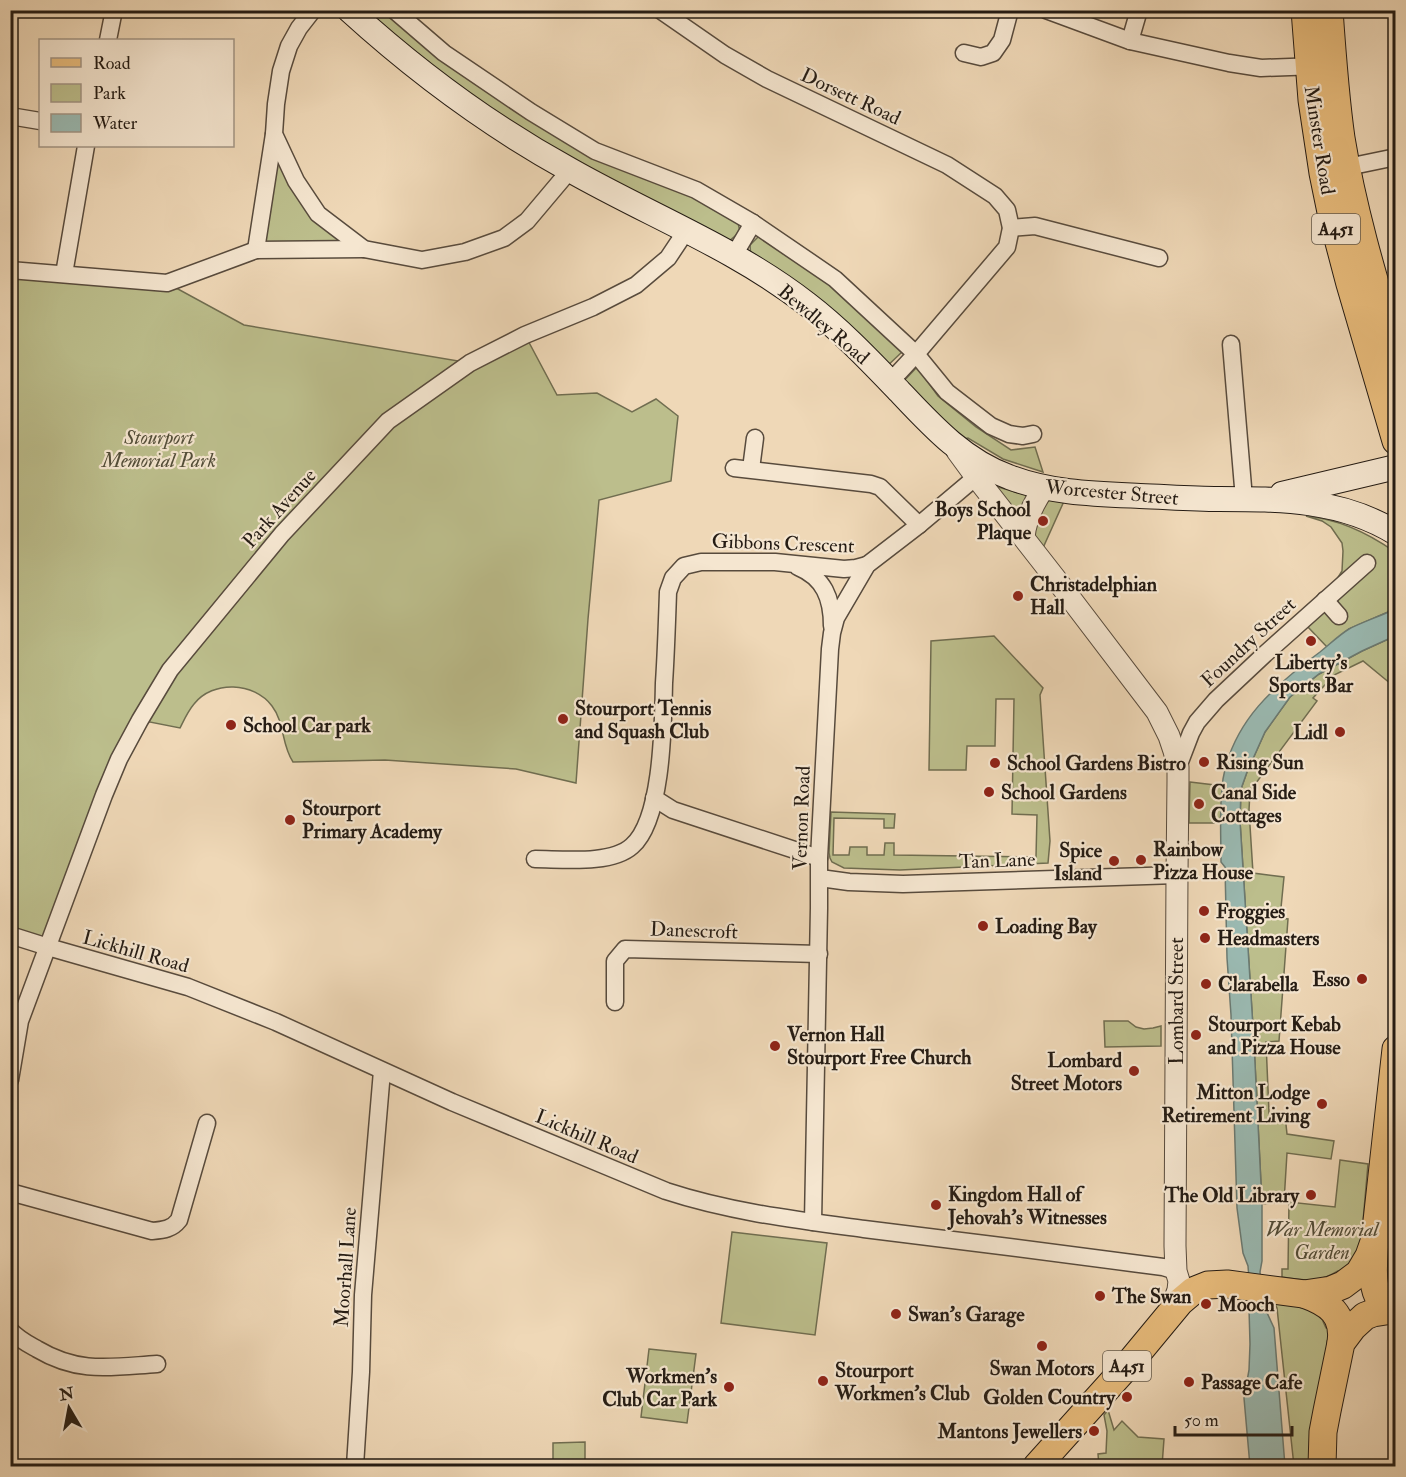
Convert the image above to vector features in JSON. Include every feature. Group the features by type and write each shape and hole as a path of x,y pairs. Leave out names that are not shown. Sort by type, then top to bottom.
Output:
{"main road":[{"name":"Minster Road","path":"1305,10 1341,138 1335,170 1358,218 1382,325 1395,441"},
{"name":"Minster Road","path":"1321,66 1329,10"},
{"name":"Bewdley Road","path":"358,14 421,70 487,120 570,170 734,255 807,304 842,334 953,446"},
{"name":"Minster Road","path":"1382,325 1395,355"},
{"name":"Worcester Street","path":"953,446 994,471 1021,482 1045,487 1103,495 1303,502 1347,510 1371,519 1395,533"},
{"name":"Worcester Street","path":"1244,499 1307,489 1395,466"},
{"name":"Worcester Street","path":"1303,502 1395,483"},
{"path":"1394,1310 1383,1304 1377,1295 1373,1268 1395,1063"},
{"path":"1304,1294 1330,1290 1355,1277 1366,1262 1375,1239"},
{"name":"A451","path":"1036,1467 1127,1366 1180,1302 1193,1291 1208,1285 1234,1285"},
{"path":"1234,1285 1304,1294 1322,1301 1341,1324 1343,1332 1323,1432 1322,1467"},
{"path":"1341,1343 1365,1316 1394,1310"}],"street":[{"path":"108,39 114,10"},
{"path":"256,250 281,71 289,46 313,10"},
{"name":"Bewdley Road","path":"394,10 444,53 531,112 595,151 696,190 753,223 835,279 916,354 947,392 991,426 1009,434 1023,436 1033,434"},
{"name":"Dorsett Road","path":"660,10 725,56 767,79 947,165 995,196 1007,210 1011,228"},
{"path":"964,52 981,57 993,53 1002,40 1010,10"},
{"path":"1046,10 1130,41 1229,63 1261,68 1321,66"},
{"path":"1130,41 1139,10"},
{"path":"10,116 39,121"},
{"path":"274,134 296,181 318,214 364,249"},
{"path":"64,274 86,147"},
{"path":"1335,170 1395,158"},
{"path":"10,270 167,283 256,250 364,249 422,260 465,252 504,238 527,221 570,170"},
{"path":"734,255 753,223"},
{"path":"890,382 1007,247 1011,228 1035,226 1159,258"},
{"name":"Park Avenue","path":"10,1080 20,1021 114,769 170,670 282,534 388,421 470,363 525,335 594,307 636,285 668,258 686,231"},
{"path":"1231,344 1244,499"},
{"path":"755,438 742,468 871,484 880,487 919,525"},
{"name":"Bewdley Road","path":"953,446 1157,712 1169,736 1178,767"},
{"name":"Vernon Road","path":"813,1222 819,858 832,633 836,618 867,565 976,477"},
{"path":"1023,537 1032,507 1045,487"},
{"name":"Gibbons Crescent","path":"535,859 599,859 620,853 633,846 647,825 660,770 668,592 673,578 684,566 700,562 776,562 844,569 867,565"},
{"name":"Foundry Street","path":"1178,767 1191,732 1216,700 1367,563"},
{"path":"792,564 818,579 824,589 830,600 832,633"},
{"path":"1325,600 1339,616"},
{"name":"Lombard Street","path":"1166,1318 1174,1303 1179,1281 1176,1271 1175,1245 1178,767"},
{"path":"654,798 673,810 819,858"},
{"name":"Tan Lane","path":"819,878 849,882 903,884 1177,875"},
{"name":"Lickhill Road","path":"10,935 188,987 276,1022 452,1102 666,1191 696,1201 813,1222 1163,1267 1176,1271"},
{"name":"Danescroft","path":"615,1002 615,962 625,949 819,954"},
{"name":"Moorhall Lane","path":"355,1467 363,1295 382,1071"},
{"path":"10,1192 152,1231 165,1230 174,1226 179,1220 207,1123"},
{"path":"1176,1271 1186,1276 1234,1285"},
{"path":"10,1330 16,1337 67,1363 96,1368 157,1364"}],"green space":[{"path":"384,11 442,56 529,115 694,194 737,218 740,232 729,241 491,115 377,21 378,14"},
{"path":"274,134 296,181 364,249 256,250"},
{"path":"761,234 832,283 902,352 883,370 751,258 750,245"},
{"name":"Stourport Memorial Park","path":"11,270 167,283 244,325 470,363 525,335 557,395 597,393 632,412 656,399 678,416 671,481 599,500 576,783 516,769 385,760 293,762 286,748 279,719 272,706 255,692 244,688 222,688 202,696 194,704 180,728 140,720 48,947 11,935"},
{"path":"917,367 938,396 976,427 1011,450 1035,447 1043,472 1003,459 968,438 954,441 900,385"},
{"path":"995,486 1030,495 1018,520"},
{"path":"1065,499 1042,550 1033,539 1034,529 1047,500"},
{"path":"1306,516 1330,520 1353,528 1395,552 1395,609 1349,629 1327,647 1307,626 1324,611 1338,624 1346,616 1338,606 1337,579 1342,571 1342,543 1331,527 1322,521"},
{"path":"994,636 1043,688 1040,695 1050,841 1048,863 900,870 844,868 832,862 829,853 831,812 895,814 894,828 884,828 884,819 834,818 833,855 849,855 850,847 867,847 867,855 884,855 885,843 894,843 894,855 1036,857 1037,815 1012,814 1014,699 996,699 995,746 967,746 966,770 929,770 931,641"},
{"path":"1395,636 1395,679 1391,684 1363,661 1334,675 1313,698 1317,701 1250,791 1253,873 1284,877 1280,918 1288,919 1279,1041 1266,1042 1269,1113 1285,1115 1287,1134 1334,1141 1331,1159 1287,1153 1284,1202 1262,1204 1240,821 1241,789 1265,732 1290,697 1319,674"},
{"path":"1190,782 1223,786 1220,823 1189,823"},
{"path":"1104,1021 1128,1021 1144,1029 1161,1026 1161,1046 1105,1047"},
{"name":"War Memorial Garden","path":"1340,1160 1368,1164 1361,1244 1357,1255 1341,1272 1338,1271 1324,1278 1311,1280 1282,1277 1282,1269 1288,1269 1289,1202 1335,1207"},
{"path":"1395,1197 1395,1239 1391,1285 1387,1285"},
{"path":"732,1232 827,1243 815,1335 721,1323"},
{"path":"1273,1300 1298,1304 1322,1315 1326,1328 1329,1329 1312,1466 1294,1466 1277,1308"},
{"path":"649,1349 696,1354 687,1423 641,1417"},
{"path":"1108,1410 1114,1430 1122,1421 1138,1437 1164,1439 1162,1466 1099,1466 1098,1454 1106,1453 1107,1431 1104,1415"},
{"path":"585,1442 585,1466 553,1466 553,1443"}],"water":[{"path":"1395,609 1395,636 1319,674 1290,697 1265,732 1241,789 1240,821 1262,1204 1260,1272 1264,1306 1274,1328 1285,1466 1250,1466 1244,1398 1249,1370 1249,1308 1251,1303 1248,1266 1243,1253 1237,1208 1225,867 1221,862 1223,779 1236,739 1258,706 1272,691 1345,631"}],"place":[{"name":"Boys School Plaque","path":"1043,521"},
{"name":"Christadelphian Hall","path":"1018,596"},
{"name":"Liberty's Sports Bar","path":"1311,641"},
{"name":"Stourport Tennis and Squash Club","path":"563,719"},
{"name":"School Car park","path":"231,725"},
{"name":"Lidl","path":"1340,732"},
{"name":"Rising Sun","path":"1204,762"},
{"name":"School Gardens Bistro","path":"995,763"},
{"name":"School Gardens","path":"989,792"},
{"name":"Canal Side Cottages","path":"1199,804"},
{"name":"Stourport Primary Academy","path":"290,820"},
{"name":"Rainbow Pizza House","path":"1141,860"},
{"name":"Spice Island","path":"1114,861"},
{"name":"Froggies","path":"1204,911"},
{"name":"Loading Bay","path":"983,926"},
{"name":"Headmasters","path":"1205,938"},
{"name":"Esso","path":"1362,979"},
{"name":"Clarabella","path":"1206,984"},
{"name":"Stourport Kebab and Pizza House","path":"1196,1035"},
{"name":"Vernon Hall Stourport Free Church","path":"775,1046"},
{"name":"Lombard Street Motors","path":"1134,1071"},
{"name":"Mitton Lodge Retirement Living","path":"1322,1104"},
{"name":"The Old Library","path":"1311,1195"},
{"name":"Kingdom Hall of Jehovah's Witnesses","path":"936,1205"},
{"name":"The Swan","path":"1100,1296"},
{"name":"Mooch","path":"1206,1304"},
{"name":"Swan's Garage","path":"896,1314"},
{"name":"Swan Motors","path":"1042,1346"},
{"name":"Stourport Workmen's Club","path":"823,1381"},
{"name":"Passage Cafe","path":"1189,1382"},
{"name":"Workmen's Club Car Park","path":"729,1387"},
{"name":"Golden Country","path":"1127,1397"},
{"name":"Mantons Jewellers","path":"1094,1431"}]}
